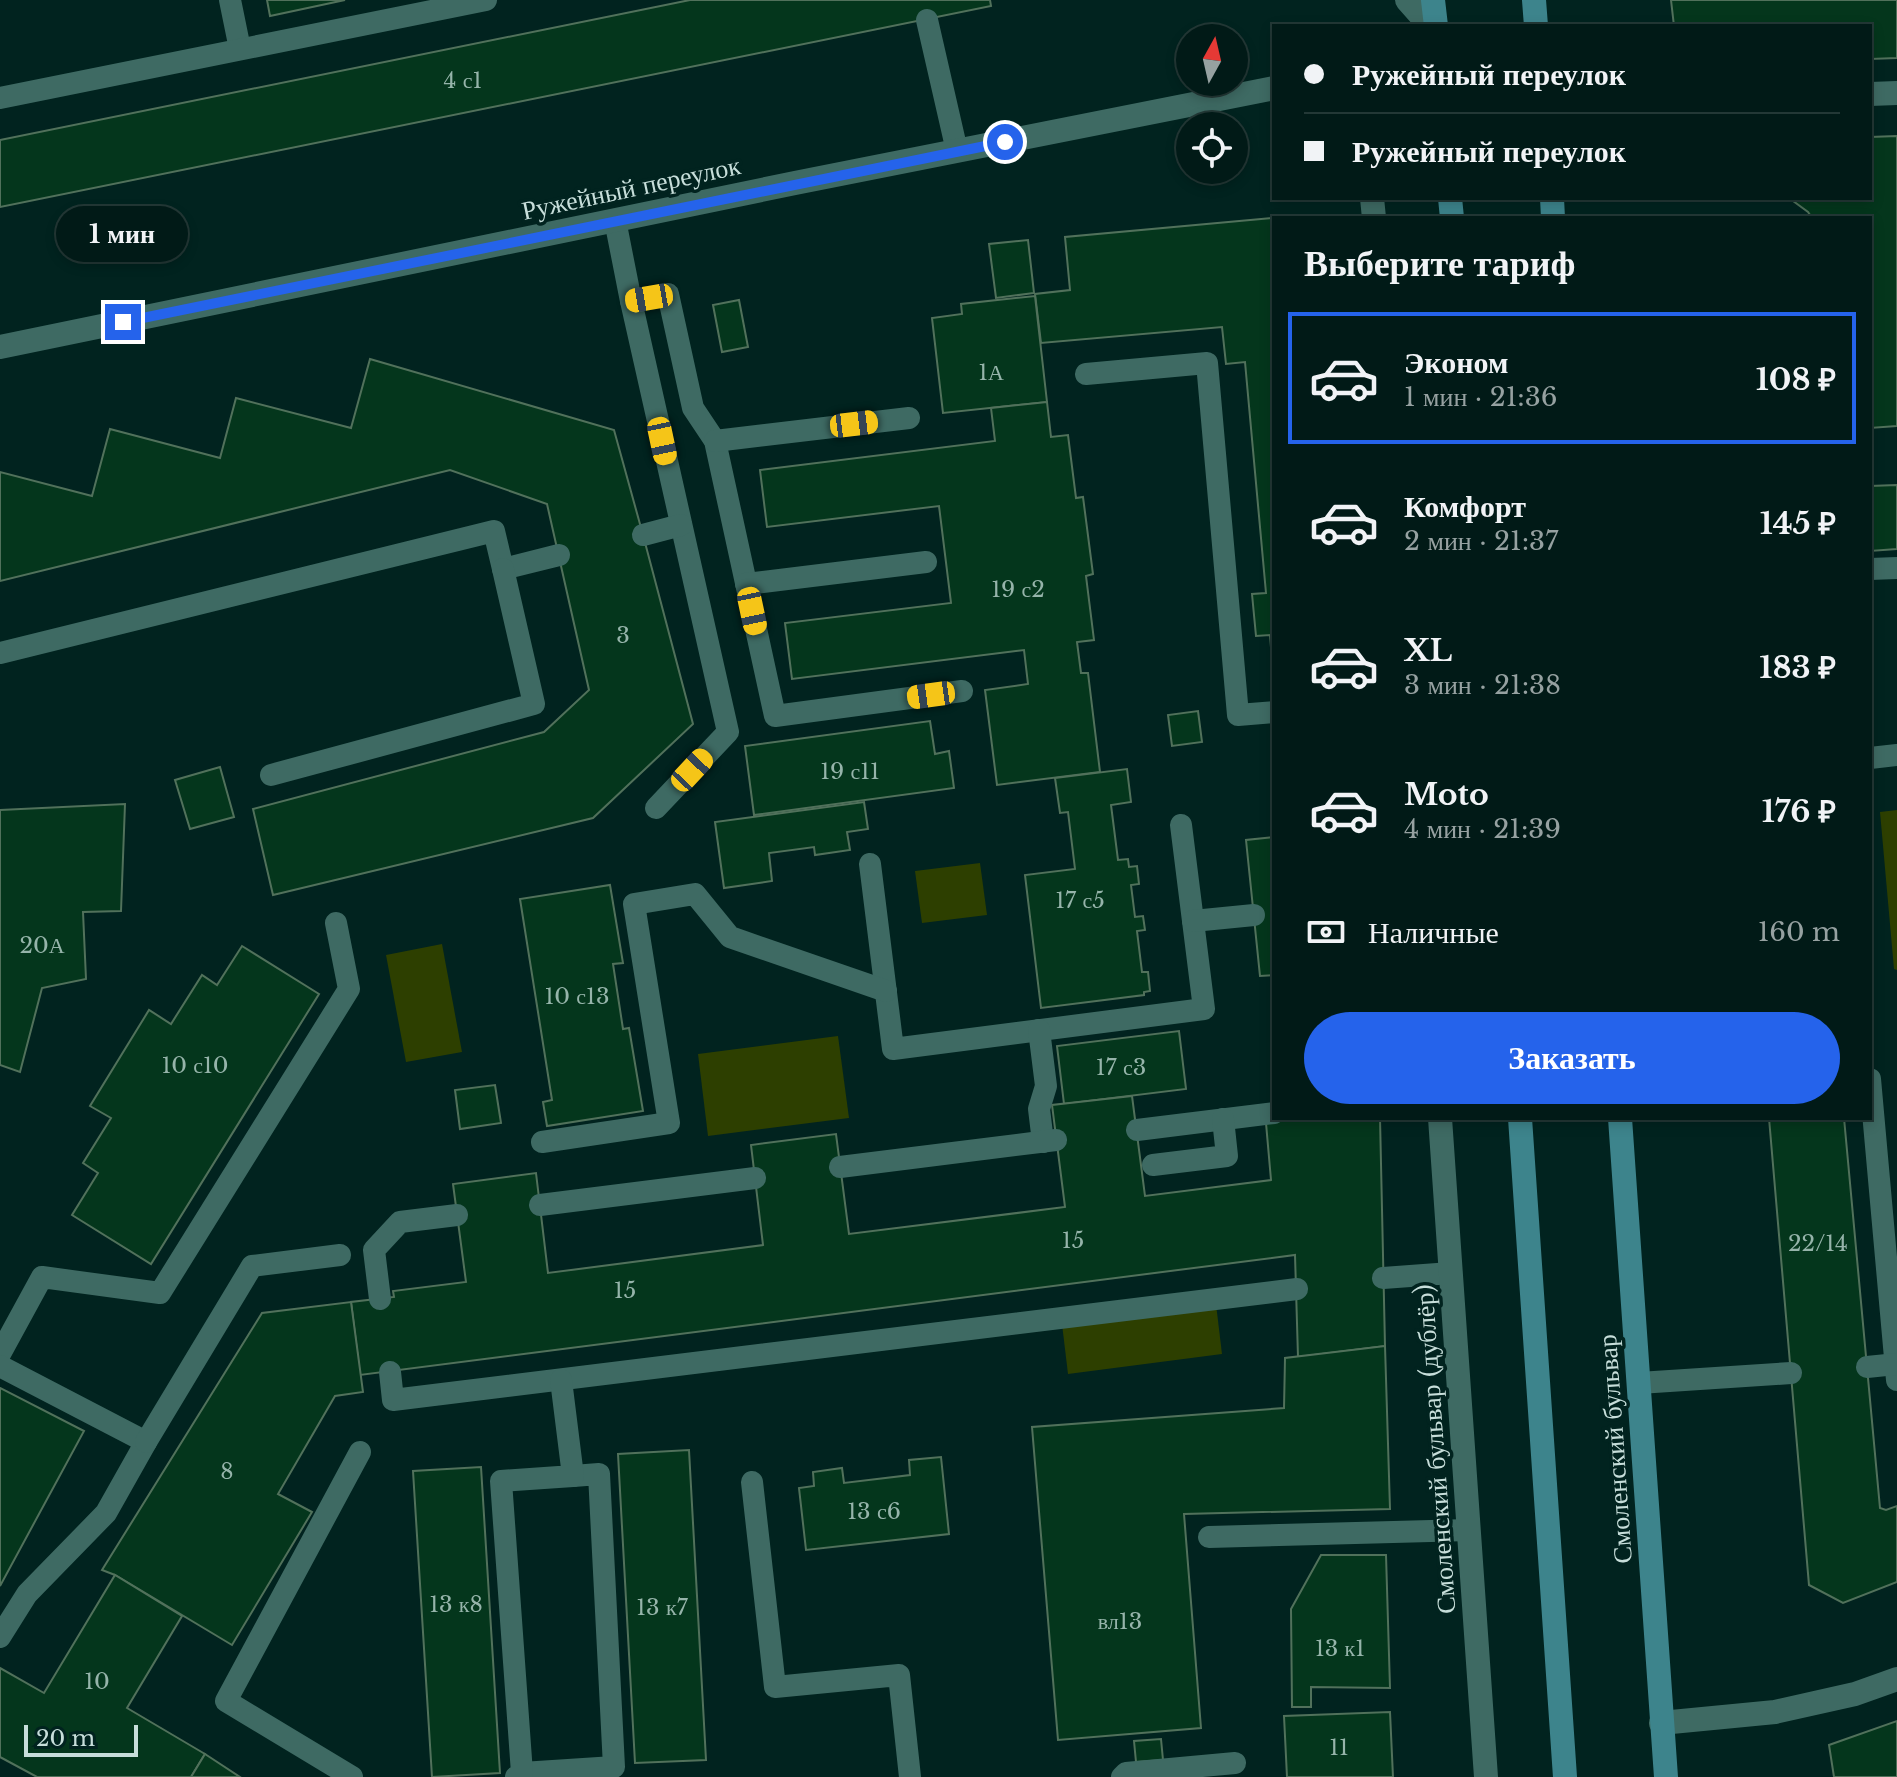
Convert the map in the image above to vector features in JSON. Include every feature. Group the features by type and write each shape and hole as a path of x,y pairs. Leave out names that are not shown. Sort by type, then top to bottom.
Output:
{"main road":[{"path":"1433,0 1436,24"},
{"path":"1534,0 1536,24"},
{"path":"1520,1120 1565,1777"},
{"name":"Смоленский бульвар","path":"1620,1120 1667,1774"}],"street":[{"path":"1407,0 1428,24"},
{"name":"Ружейный переулок","path":"0,347 1272,88"},
{"path":"1872,94 1897,93"},
{"name":"Смоленский бульвар (дублёр)","path":"1440,1120 1486,1777"},
{"path":"1661,1723 1775,1712 1855,1694 1897,1679"}],"lane":[{"path":"230,0 240,49"},
{"path":"0,98 240,49 410,7 486,0"},
{"path":"927,20 957,151"},
{"path":"615,220 728,732 656,808"},
{"path":"631,301 668,294 693,408 715,441 775,716 962,691"},
{"path":"1086,374 1207,363 1238,715 1272,712"},
{"path":"715,441 909,418"},
{"path":"643,535 681,525"},
{"path":"0,653 494,531 534,704 271,775"},
{"path":"503,569 559,555"},
{"path":"746,584 926,562"},
{"path":"1872,569 1897,568"},
{"path":"1872,758 1897,755"},
{"path":"870,864 893,1049 1204,1009 1181,825"},
{"path":"542,1142 669,1123 634,904 695,894 730,937 886,991"},
{"path":"1193,921 1254,915"},
{"path":"0,1354 42,1277 160,1293 349,989 336,923"},
{"path":"840,1167 1049,1141 1039,1109 1046,1086 1039,1030"},
{"path":"1867,1367 1897,1369 1872,1100"},
{"path":"1137,1130 1272,1113"},
{"path":"1153,1165 1227,1156 1223,1119"},
{"path":"540,1205 755,1178"},
{"path":"380,1299 374,1250 400,1222 457,1215"},
{"path":"0,1637 27,1594 106,1513 252,1266 340,1255"},
{"path":"1383,1278 1451,1273"},
{"path":"390,1372 393,1400 1297,1289"},
{"path":"0,1366 146,1442"},
{"path":"1639,1383 1791,1373"},
{"path":"561,1380 573,1476"},
{"path":"352,1777 226,1701 360,1452"},
{"path":"599,1474 614,1767 519,1775 501,1481 599,1474"},
{"path":"752,1482 775,1687 899,1675 910,1777"},
{"path":"1209,1537 1469,1530"},
{"path":"1122,1777 1126,1773 1235,1763"}],"green space":[{"path":"1897,810 1897,970 1894,969 1880,812"},
{"path":"980,863 987,915 922,923 915,871"},
{"path":"442,944 462,1052 406,1062 386,955"},
{"path":"838,1036 849,1118 708,1136 698,1054"},
{"path":"1216,1304 1222,1354 1068,1374 1062,1324"}],"building":[{"path":"267,0 345,0 270,16"},
{"path":"690,0 990,0 991,6 0,207 0,140"},
{"path":"1671,0 1897,0 1897,58 1872,59 1872,24 1674,24"},
{"path":"1897,136 1897,426 1872,428 1872,216 1811,216 1792,200 1872,200 1872,137"},
{"path":"1272,218 1272,660 1270,635 1256,636 1252,594 1266,593 1245,362 1226,364 1222,327 1041,343 1035,294 1070,290 1065,237"},
{"path":"1028,240 1034,293 996,298 989,244"},
{"path":"1035,296 1047,402 943,413 932,318 962,314 961,304"},
{"path":"739,300 748,347 722,352 713,305"},
{"path":"370,359 614,430 693,724 593,818 273,895 253,809 544,732 589,690 547,504 450,470 0,581 0,472 92,496 110,429 220,458 236,398 351,428"},
{"path":"1047,402 1051,437 1068,435 1076,498 1083,497 1093,574 1086,576 1094,640 1077,642 1081,673 1088,673 1100,772 997,785 985,690 1028,684 1024,650 792,679 785,623 951,603 939,506 767,527 760,470 995,441 991,408"},
{"path":"1897,485 1897,549 1872,551 1872,486"},
{"path":"1198,711 1202,742 1172,746 1168,715"},
{"path":"930,721 935,754 949,751 954,788 754,815 745,746"},
{"path":"220,767 234,817 190,829 175,780"},
{"path":"1127,769 1131,802 1111,805 1118,860 1128,859 1129,867 1137,866 1139,884 1131,885 1135,917 1143,916 1145,930 1137,931 1142,972 1148,972 1150,991 1144,992 1144,995 1041,1008 1025,875 1075,869 1068,812 1060,813 1055,778"},
{"path":"864,802 868,829 847,832 850,850 815,855 814,847 769,853 772,881 724,888 715,822"},
{"path":"125,804 121,911 83,912 86,979 42,988 20,1072 0,1065 0,810"},
{"path":"1272,837 1272,975 1260,976 1246,840"},
{"path":"610,885 623,963 613,964 623,1029 629,1028 643,1111 547,1126 543,1102 552,1100 520,899"},
{"path":"242,946 319,994 151,1264 72,1215 98,1173 83,1163 111,1118 90,1106 149,1010 171,1024 202,975 217,985"},
{"path":"1179,1031 1186,1089 1064,1104 1057,1046"},
{"path":"495,1085 501,1123 460,1129 455,1090"},
{"path":"1132,1096 1145,1196 1271,1180 1266,1123 1283,1120 1380,1120 1385,1346 1298,1357 1295,1255 360,1375 351,1302 394,1297 393,1291 466,1282 453,1184 536,1173 548,1273 763,1245 751,1145 836,1134 849,1234 1065,1207 1052,1105"},
{"path":"1769,1120 1844,1120 1880,1508 1886,1510 1897,1506 1897,1582 1843,1603 1809,1585"},
{"path":"351,1302 363,1392 335,1396 278,1494 312,1512 232,1645 102,1570 262,1313"},
{"path":"1385,1346 1390,1509 1184,1514 1201,1728 1058,1740 1032,1427 1284,1408 1285,1358"},
{"path":"0,1388 84,1431 0,1586"},
{"path":"689,1450 706,1760 635,1763 618,1454"},
{"path":"941,1457 949,1534 806,1550 799,1488 814,1486 813,1472 842,1468 844,1483 910,1475 909,1460"},
{"path":"481,1467 500,1773 432,1777 413,1471"},
{"path":"1321,1555 1386,1555 1390,1688 1311,1687 1311,1707 1292,1707 1291,1609"},
{"path":"115,1575 182,1616 127,1708 205,1754 191,1777 37,1777 0,1757 0,1668 44,1693"},
{"path":"1390,1712 1393,1777 1287,1777 1284,1716"},
{"path":"1897,1721 1897,1777 1834,1777 1829,1745"},
{"path":"1161,1739 1163,1760 1136,1762 1134,1741"},
{"path":"205,1754 240,1777 191,1777"}],"route":[{"path":"123,322 1005,142"}]}
